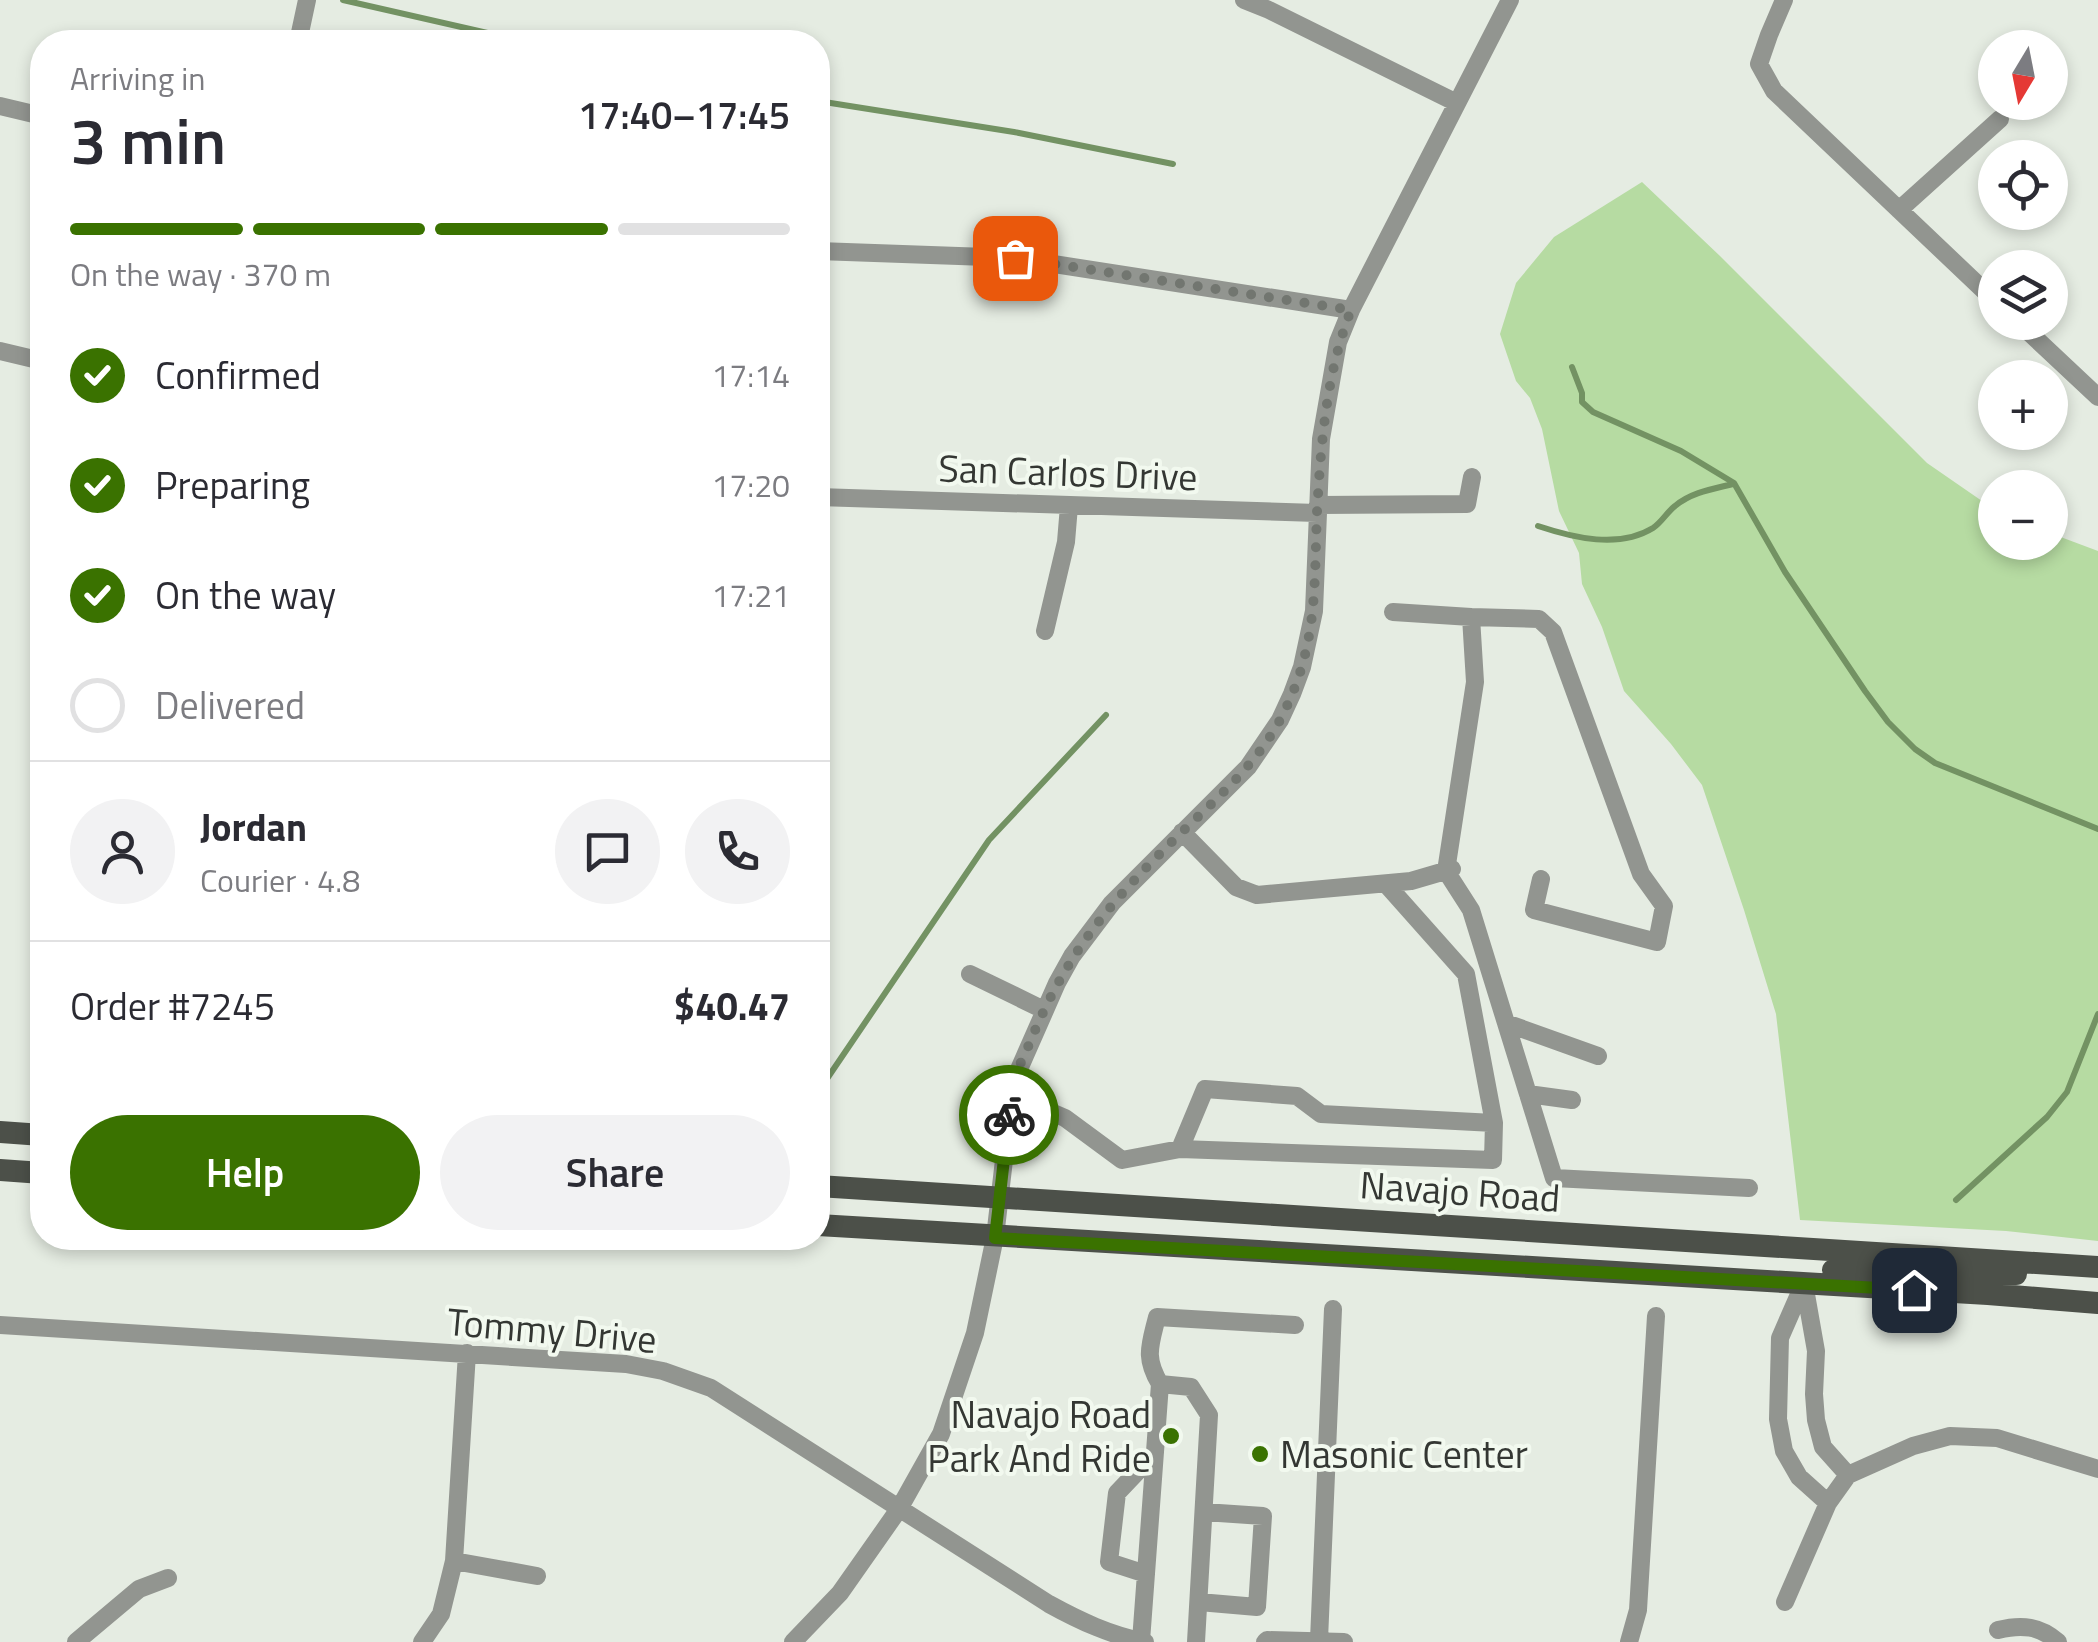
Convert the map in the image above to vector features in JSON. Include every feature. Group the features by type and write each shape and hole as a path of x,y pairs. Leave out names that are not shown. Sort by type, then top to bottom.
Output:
{"main road":[{"path":"0,1132 30,1134"},
{"path":"0,1170 30,1172"},
{"name":"Navajo Road","path":"830,1187 2098,1269"},
{"name":"Navajo Road","path":"830,1227 1988,1294 2098,1304"},
{"path":"1804,1284 1823,1269 1953,1275 2098,1269"}],"street":[{"path":"301,30 307,0"},
{"path":"1244,0 1457,103"},
{"path":"793,1642 840,1593 899,1509 941,1434 974,1333 995,1238 1013,1083 1065,970 1112,903 1248,767 1292,694 1314,612 1321,439 1338,342 1510,0"},
{"path":"1784,0 1759,64 1774,91 1978,285"},
{"path":"0,106 30,113"},
{"path":"1899,210 1999,120"},
{"path":"830,251 1015,258 1351,310"},
{"path":"2037,340 2098,397"},
{"path":"0,351 30,358"},
{"name":"San Carlos Drive","path":"830,497 1318,509 1468,504 1472,478"},
{"path":"1045,631 1066,542 1069,506"},
{"path":"1393,612 1539,619 1553,632 1641,874 1664,906 1657,942 1534,910 1542,879"},
{"path":"1471,617 1475,682 1449,870 1471,910 1554,1178 1750,1188"},
{"path":"1182,832 1236,888 1257,895 1411,881 1449,870"},
{"path":"1012,1095 1065,1118 1122,1160 1180,1149 1493,1160 1494,1123 1466,974 1386,884"},
{"path":"970,974 1044,1010"},
{"path":"1506,1023 1598,1056"},
{"path":"1180,1149 1204,1089 1297,1096 1321,1114 1494,1123"},
{"path":"1528,1094 1572,1100"},
{"path":"1804,1284 1816,1351 1816,1420 1824,1447 1848,1475"},
{"path":"1804,1284 1780,1338 1778,1420 1784,1452 1799,1478 1828,1504"},
{"path":"1319,1640 1333,1308"},
{"path":"1629,1642 1638,1610 1656,1316"},
{"path":"1143,1642 1160,1384 1150,1368 1149,1356 1157,1317 1295,1325"},
{"name":"Tommy Drive","path":"0,1325 626,1364 687,1378 711,1388 1070,1616 1089,1626 1143,1642"},
{"path":"422,1642 441,1614 454,1560 467,1353"},
{"path":"1160,1384 1191,1387 1209,1415 1196,1642"},
{"path":"1778,1402 1814,1402"},
{"path":"1785,1602 1828,1504 1848,1475 1913,1446 1950,1436 1997,1438 2098,1469"},
{"path":"1146,1574 1109,1562 1117,1493 1155,1453"},
{"path":"1199,1602 1257,1606 1263,1516 1204,1512"},
{"path":"454,1560 538,1576"},
{"path":"76,1642 139,1589 168,1578"},
{"path":"1998,1630 2016,1626 2038,1629 2058,1642"},
{"path":"1265,1642 1344,1642"}],"green space":[{"path":"1642,182 1927,463 1978,498 1978,560 2068,560 2068,540 2098,551 2098,1241 2006,1231 1800,1220 1776,1014 1702,785 1624,691 1582,584 1579,553 1559,511 1542,429 1530,398 1516,381 1500,334 1516,283 1554,237"}],"waterway":[{"path":"343,0 474,30"},
{"path":"830,103 1014,132 1173,164"},
{"path":"1572,367 1582,402 1593,412 1681,451 1734,483 1785,572 1865,691 1915,749 1935,763 2098,829"},
{"path":"1538,526 1581,537 1626,538 1653,528 1688,497 1733,484"},
{"path":"830,1074 989,840 1106,715"},
{"path":"1956,1200 2047,1117 2067,1092 2098,1014"}],"way so far":[{"path":"1009,1115 1013,1083 1072,956 1135,878 1248,767 1280,720 1292,694 1310,639 1314,612 1321,439 1338,342 1351,310 1015,258"}],"place":[{"name":"Navajo Road Park And Ride","path":"1171,1436"},
{"name":"Masonic Center","path":"1260,1454"}],"route":[{"path":"1009,1115 995,1238 1914,1290"}]}
